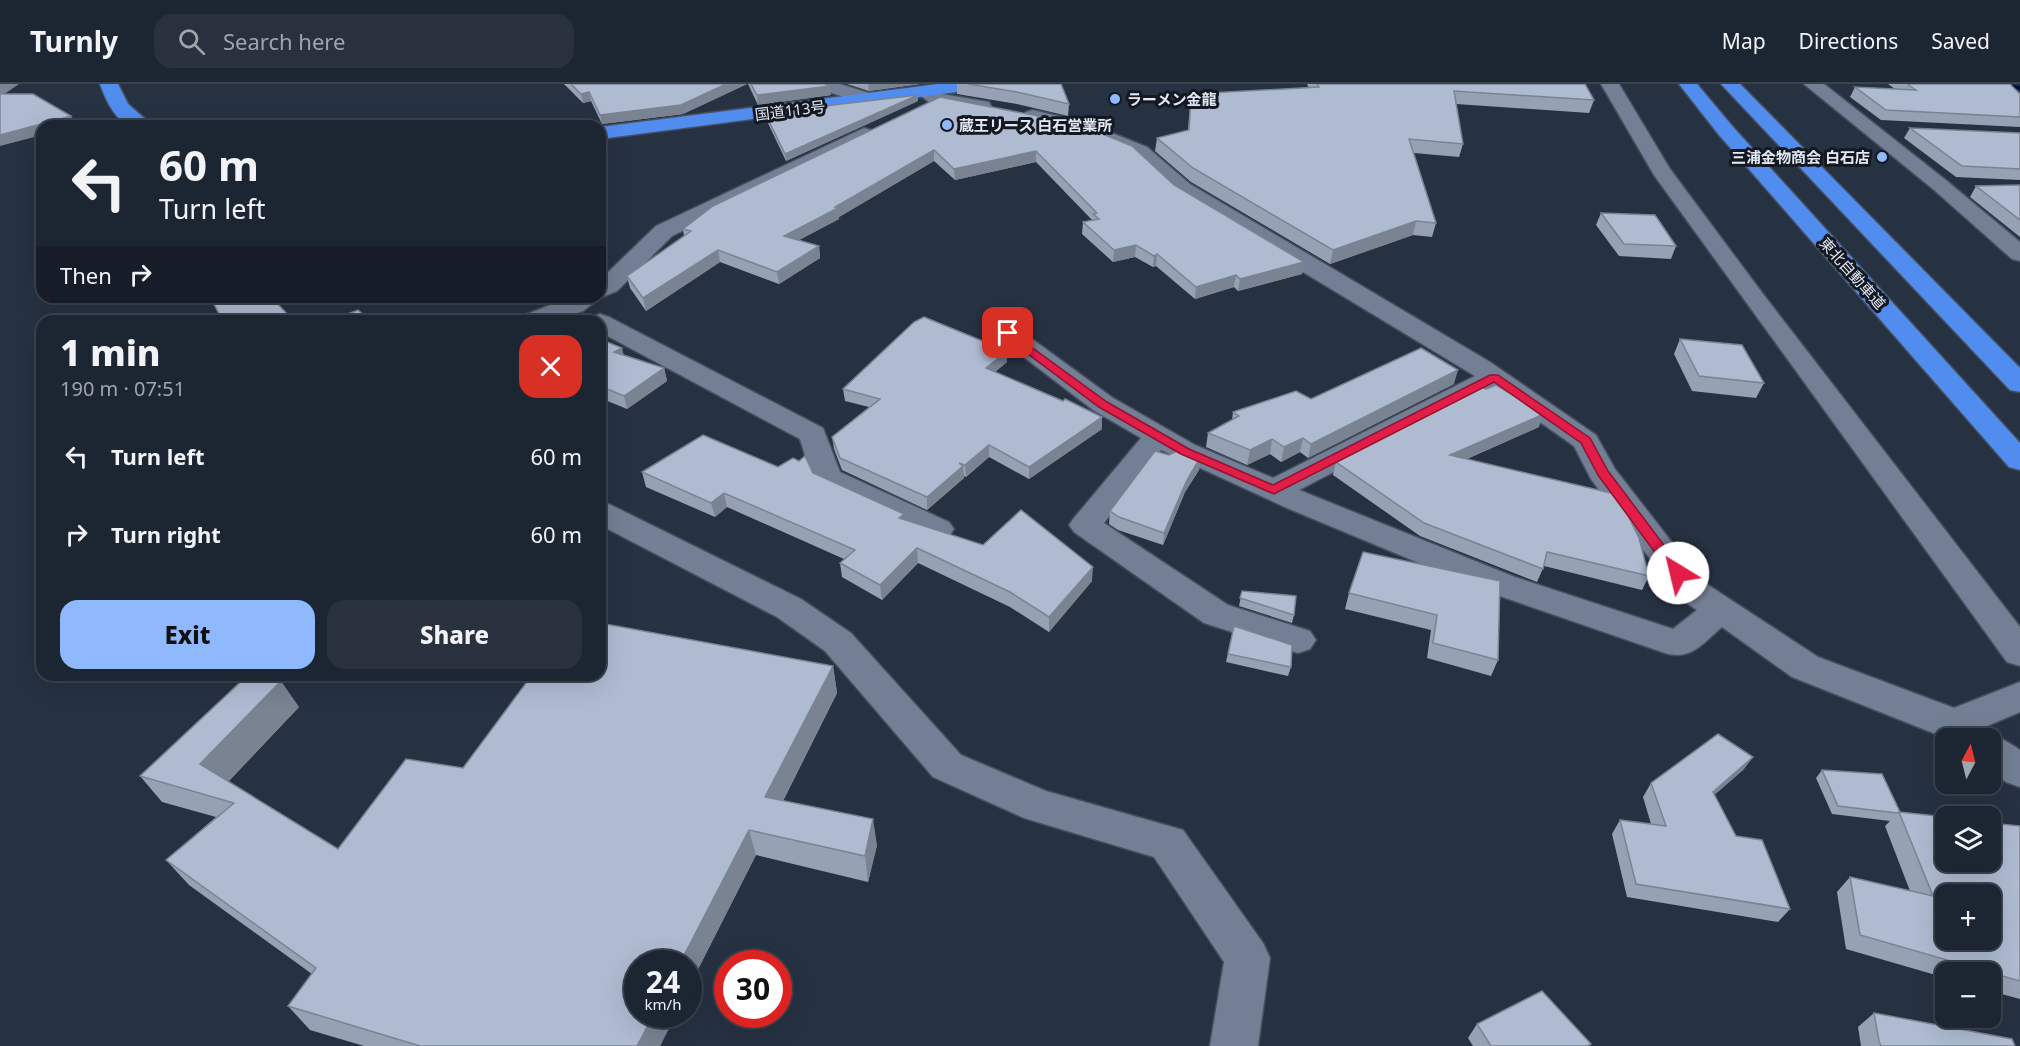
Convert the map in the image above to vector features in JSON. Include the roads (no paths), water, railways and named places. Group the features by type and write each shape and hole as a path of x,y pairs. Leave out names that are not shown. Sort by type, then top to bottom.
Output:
{"highway":[{"path":"110,84 115,101 133,120"},
{"name":"国道113号","path":"606,132 872,100 980,84"},
{"name":"東北自動車道","path":"1688,84 1726,131 2020,461"},
{"path":"1730,84 2020,384"}],"street":[{"path":"822,84 872,100"},
{"path":"1610,84 1661,171 1754,299 2020,653"},
{"path":"1814,84 1941,185 2020,254"},
{"path":"924,91 937,99 1011,111 1080,127 1140,151 1182,189 1494,377 1586,441 1602,472 1690,589 1804,667 1957,728"},
{"path":"910,114 931,104 924,91"},
{"path":"606,287 664,231 878,128"},
{"path":"1871,128 1906,130"},
{"path":"1941,185 1975,186"},
{"path":"546,315 577,303"},
{"path":"584,303 594,315"},
{"path":"606,325 813,434 827,478 938,529"},
{"path":"1008,333 1103,404 1185,451 1503,585 1678,644 1720,610"},
{"path":"1274,490 1494,377"},
{"path":"1158,435 1085,525 1216,614 1298,640"},
{"path":"606,515 789,608 838,642 947,766 1038,806 1168,843 1247,958 1234,1046"},
{"path":"1970,728 2020,696"},
{"path":"2001,757 2020,771"}],"waterway":[{"path":"2009,84 2020,88"}],"place":[{"name":"ラーメン金龍","path":"1115,99"},
{"name":"蔵王リース 白石営業所","path":"947,125"},
{"name":"三浦金物商会 白石店","path":"1882,157"}]}
